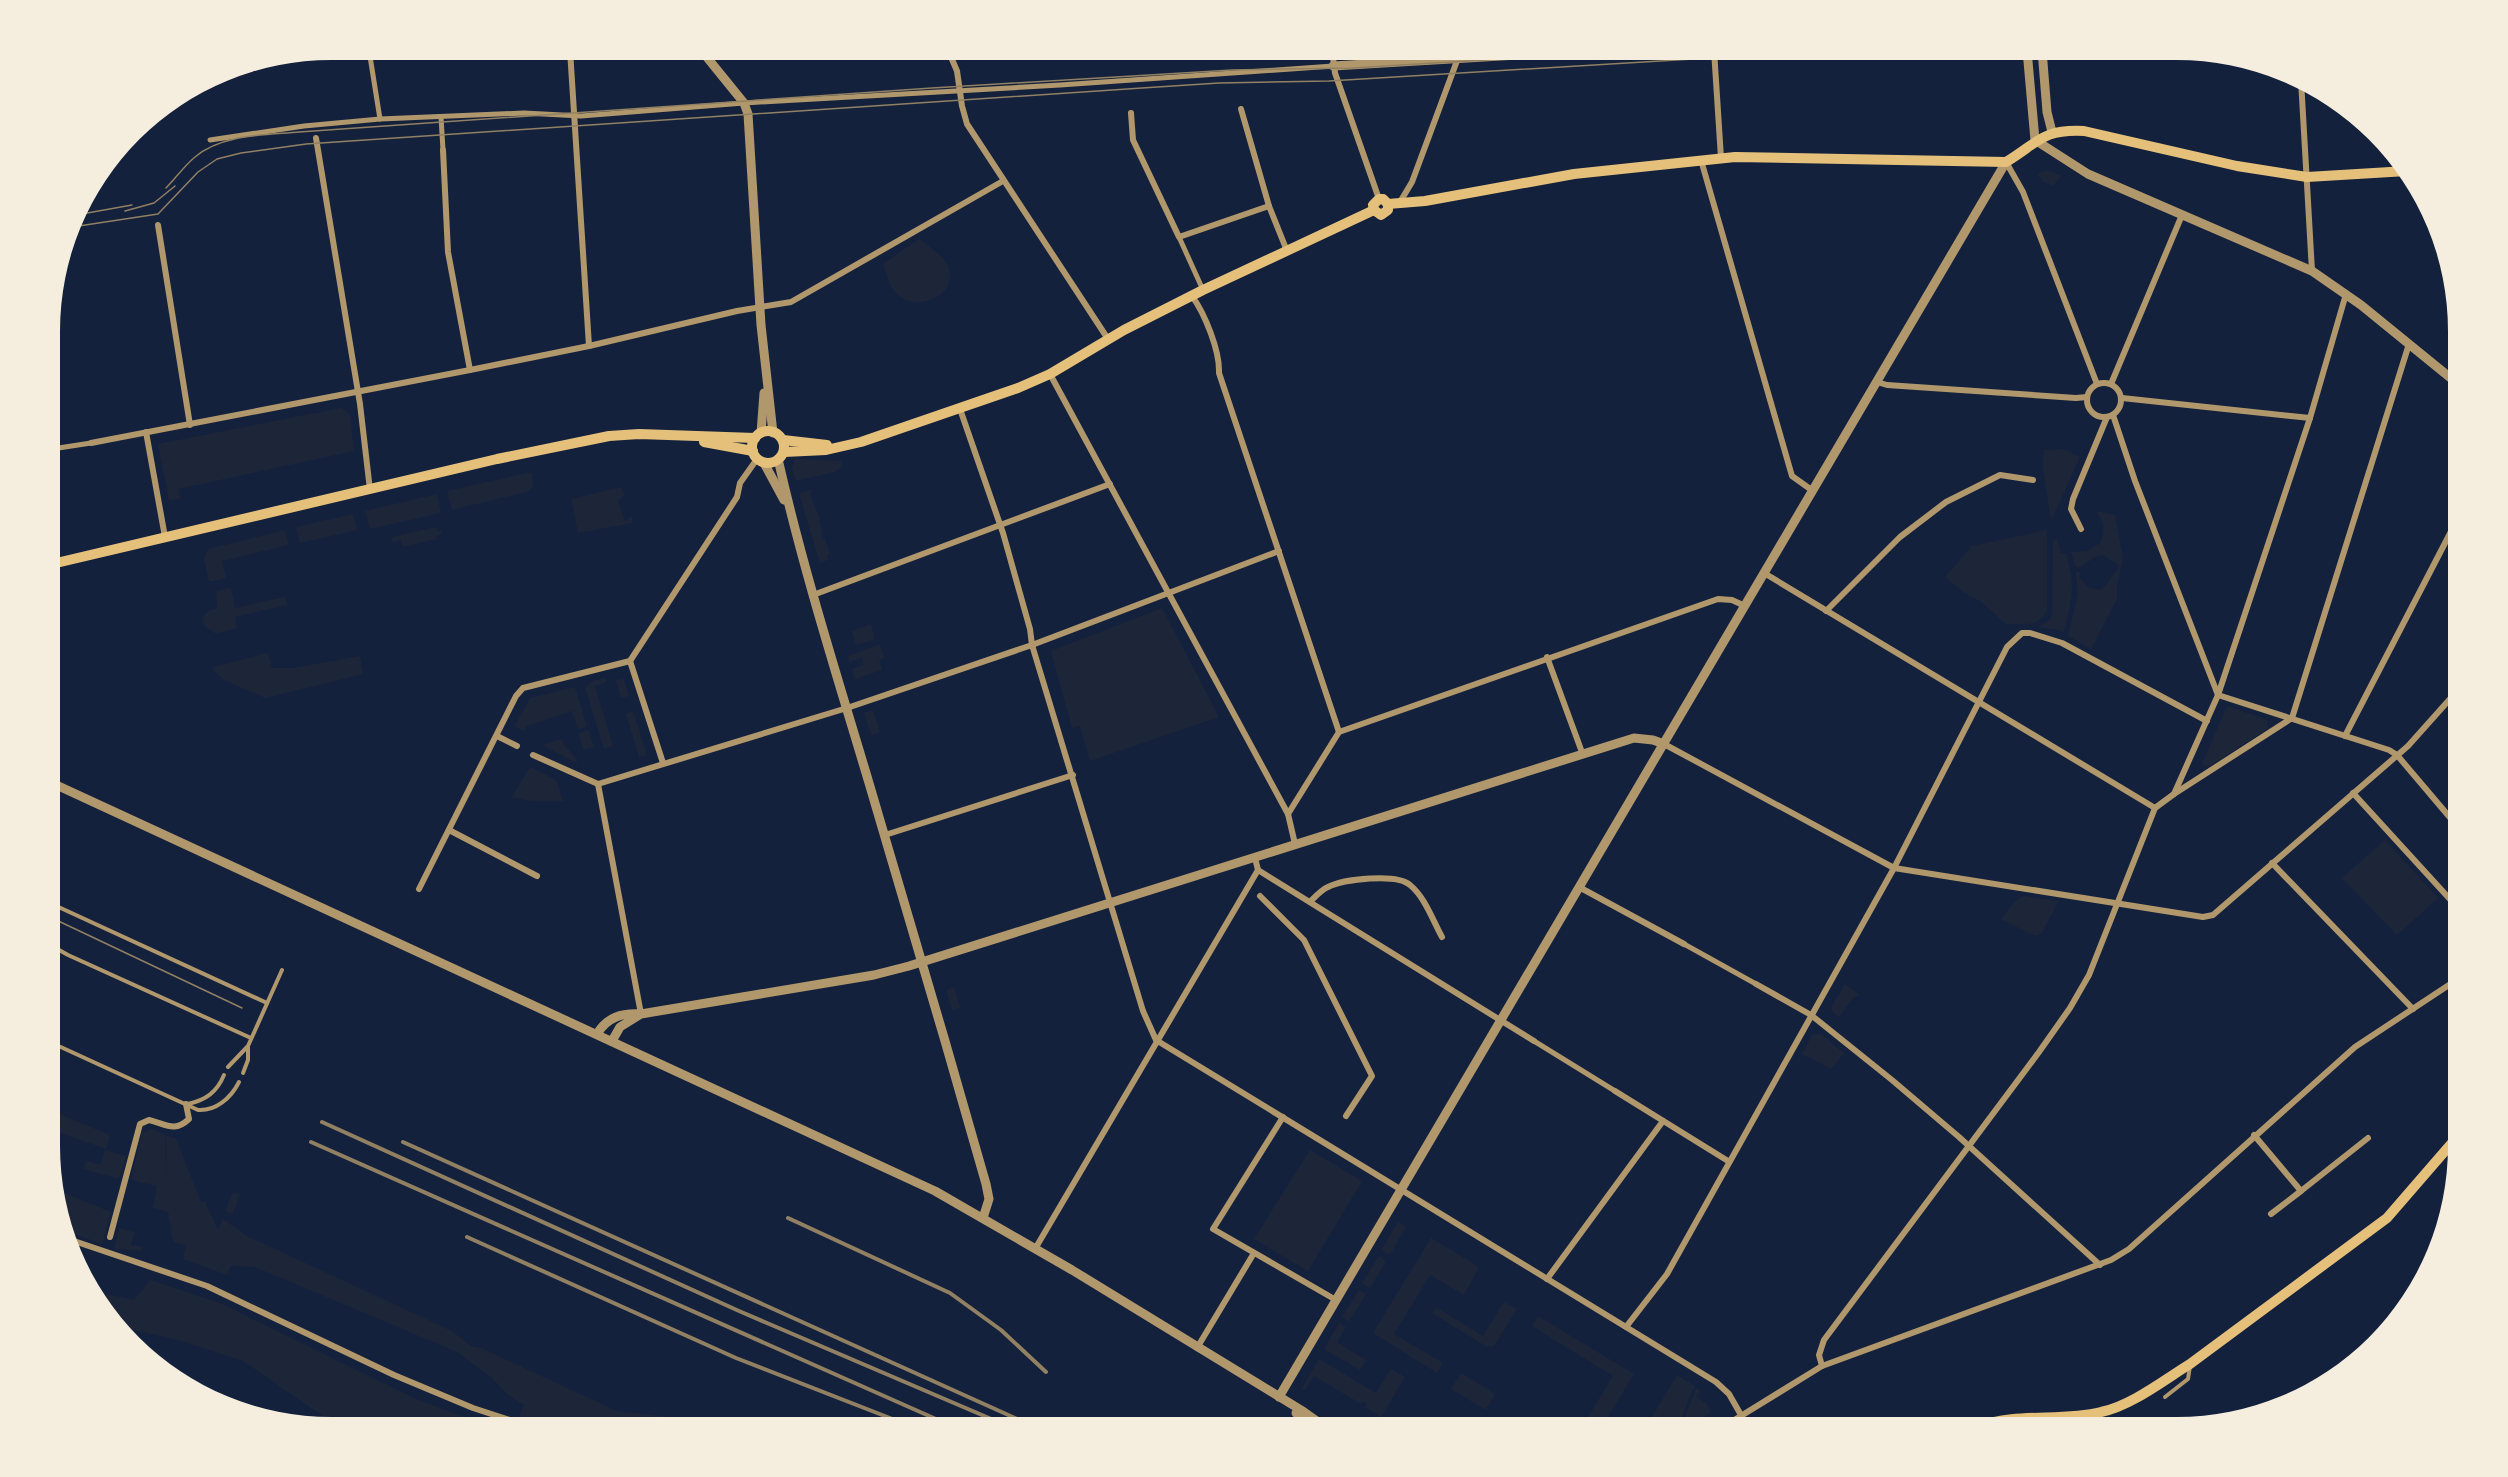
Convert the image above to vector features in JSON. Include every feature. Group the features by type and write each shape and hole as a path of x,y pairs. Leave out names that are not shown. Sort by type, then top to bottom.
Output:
{"main road":[{"path":"668,435 758,458 782,451 826,450 845,446 960,409 1050,374 1108,339 1203,290 1374,210 1381,215 1385,214 1384,202 1425,201 1574,174 1721,158 2006,162 2021,153 2035,140 2052,132 2084,131 2237,166 2307,177 2396,172"},
{"path":"60,562 497,459 609,436 625,434 758,436 774,433 782,451"},
{"path":"758,436 758,458"},
{"path":"2090,1417 2121,1405 2190,1364 2387,1218 2448,1148"}],"street":[{"path":"371,60 380,119"},
{"path":"570,60 589,346"},
{"path":"709,60 744,102 749,124 760,308 765,369 774,433"},
{"path":"952,60 957,71 967,124 1108,339"},
{"path":"1333,60 1384,202"},
{"path":"210,140 303,126 380,119 524,113 573,116 744,102 961,90 1396,60"},
{"path":"1400,202 1412,182 1458,60"},
{"path":"1715,60 1721,158"},
{"path":"2028,60 2035,140 2088,174 2312,271 2346,294 2448,376"},
{"path":"2043,60 2047,112 2052,132"},
{"path":"2302,90 2312,271"},
{"path":"1241,109 1269,206 1287,251"},
{"path":"1131,112 1133,140 1203,290"},
{"path":"441,117 448,252 470,370"},
{"path":"316,138 358,393 370,490"},
{"path":"1701,160 1792,476 1813,491"},
{"path":"1279,1397 2006,162"},
{"path":"2006,162 2023,192 2097,384"},
{"path":"60,448 358,393 589,346 737,311 791,302 1003,181"},
{"path":"1179,237 1269,206"},
{"path":"2111,384 2182,215"},
{"path":"158,225 190,425"},
{"path":"2174,794 2218,695 2310,418 2346,294"},
{"path":"1192,296 1200,307 1220,361 1219,373 1339,732"},
{"path":"1822,1366 1819,1355 1824,1340 2070,1008 2089,975 2155,808 2292,718 2409,344"},
{"path":"758,436 765,369"},
{"path":"1050,374 1288,814 1295,844"},
{"path":"1877,382 1899,386 2087,397"},
{"path":"2081,529 2071,509 2073,499 2110,416 2120,408 2122,398 2120,392 2111,384 2097,384 2088,392 2087,403 2092,412 2110,416"},
{"path":"2122,398 2310,418"},
{"path":"960,409 1000,525 1030,629 1032,645 1143,1011 1156,1040 1716,1382 1729,1394 1741,1415"},
{"path":"2110,416 2218,695"},
{"path":"146,432 165,537"},
{"path":"782,451 789,510 986,1184 989,1199 983,1218"},
{"path":"419,889 516,696 524,688 630,661 736,496 740,483 758,458 789,510"},
{"path":"1826,611 1900,537 1946,502 2000,475 2033,480"},
{"path":"813,595 1110,484"},
{"path":"2345,736 2448,537"},
{"path":"533,755 598,784 847,708 1032,645 1279,551"},
{"path":"1764,573 2155,808"},
{"path":"1288,814 1339,732 1547,657 1718,599 1732,600 1745,606"},
{"path":"1626,1327 1666,1275 1894,868 2007,647 2022,633 2030,633 2062,643 2207,721"},
{"path":"1547,657 1583,755"},
{"path":"630,661 663,763"},
{"path":"2218,695 2397,755 2448,815"},
{"path":"597,1034 602,1025 626,1013 641,1014 874,975 922,962 1634,738 1664,744 1894,868 2204,917 2213,915 2408,746 2448,701"},
{"path":"497,736 517,746"},
{"path":"885,836 1073,776"},
{"path":"598,784 641,1014"},
{"path":"60,787 935,1191 1035,1249 1310,1417"},
{"path":"2353,793 2448,897"},
{"path":"449,830 537,876"},
{"path":"1255,858 1258,870 1728,1161"},
{"path":"2272,863 2413,1009"},
{"path":"1035,1249 1258,870"},
{"path":"1310,902 1327,887 1339,883 1390,878 1401,880 1410,884 1419,896 1442,937"},
{"path":"1579,887 1811,1015 1892,1080 2100,1265"},
{"path":"1260,896 1304,940 1372,1076 1346,1116"},
{"path":"1738,1417 1822,1366 2100,1265 2129,1249 2355,1047 2448,986"},
{"path":"612,1041 621,1027 641,1014"},
{"path":"110,1237 140,1124 149,1120 169,1128 180,1126 189,1119 187,1104"},
{"path":"1283,1118 1213,1229 1336,1300"},
{"path":"1547,1279 1663,1120"},
{"path":"2254,1135 2301,1191"},
{"path":"2271,1214 2368,1138"},
{"path":"78,1242 207,1286 404,1379 500,1417"},
{"path":"1197,1348 1254,1253"},
{"path":"1279,1397 1301,1417"}],"lane":[{"path":"60,908 267,1003"},
{"path":"60,950 251,1038"},
{"path":"243,1074 248,1060 248,1046 251,1038 282,970"},
{"path":"228,1067 248,1046"},
{"path":"60,1047 201,1111 215,1107 230,1096 239,1082"},
{"path":"187,1104 202,1100 212,1093 224,1075"},
{"path":"2165,1397 2188,1379 2190,1364"}],"shaded area":[{"path":"2047,170 2061,176 2053,186 2043,181 2037,174"},
{"path":"919,239 944,260 949,269 950,279 941,294 924,302 914,302 894,291 883,264"},
{"path":"341,408 350,414 354,451 178,489 180,499 169,500 158,444"},
{"path":"2063,449 2080,457 2051,521 2043,467 2044,450"},
{"path":"795,459 841,461 842,467 834,472 796,481 792,468"},
{"path":"532,472 533,486 527,492 452,510 447,491"},
{"path":"621,487 625,495 618,501 625,521 632,516 632,523 578,533 571,499"},
{"path":"811,489 810,494 820,519 818,522 820,522 823,539 825,539 830,554 827,556 828,560 820,563 799,494"},
{"path":"437,494 441,513 370,529 365,511"},
{"path":"2096,511 2115,515 2123,559 2117,584 2117,599 2091,649 2068,636 2078,594 2076,573 2081,571 2079,576 2087,587 2100,590 2117,571 2118,564 2102,555 2076,568 2071,552 2087,551 2100,543 2102,539 2103,526"},
{"path":"353,514 357,530 300,543 296,527"},
{"path":"436,527 437,531 441,531 442,534 436,536 437,539 402,547 401,540 393,542 392,537"},
{"path":"285,530 289,545 222,561 226,578 209,582 204,559 208,549"},
{"path":"2047,530 2047,609 2040,620 2030,624 2006,624 1980,601 1963,592 1945,577 1972,546"},
{"path":"2057,537 2061,554 2066,553 2072,583 2071,602 2064,632 2067,634 2038,627 2049,620 2052,615 2053,541"},
{"path":"231,588 235,608 285,597 287,605 235,617 237,628 216,634 204,626 202,617 210,610 217,609 216,591"},
{"path":"1162,608 1219,717 1090,761 1080,726 1072,728 1051,651"},
{"path":"871,624 875,639 856,645 852,631"},
{"path":"880,644 884,658 879,660 882,670 855,679 852,669 863,665 862,658 849,662 848,656"},
{"path":"268,653 272,668 293,668 360,656 363,674 265,698 224,680 214,671 213,667"},
{"path":"605,678 607,682 595,686 613,746 604,749 585,687 593,681"},
{"path":"623,678 629,696 621,698 616,680"},
{"path":"575,687 587,727 578,729 572,711 527,726 524,731 515,726 530,698"},
{"path":"2227,706 2268,720 2267,729 2208,767 2202,764"},
{"path":"873,710 880,732 871,735 864,713"},
{"path":"633,711 647,755 639,757 626,714"},
{"path":"589,730 594,747 583,750 578,733"},
{"path":"561,739 574,757 578,764 542,745"},
{"path":"530,767 556,780 563,801 531,801 512,797"},
{"path":"2385,840 2438,898 2397,935 2342,878"},
{"path":"2024,896 2059,901 2041,934 2035,936 2001,919 2014,902"},
{"path":"1845,984 1860,995 1854,997 1839,1017 1833,1013 1831,1008"},
{"path":"954,987 960,1008 952,1010 946,990"},
{"path":"1821,1034 1844,1053 1831,1069 1802,1054 1812,1035"},
{"path":"60,1114 110,1135 106,1149 60,1133"},
{"path":"152,1129 165,1135 167,1187 166,1135 176,1139 201,1202 205,1202 218,1230 223,1219 247,1236 452,1331 471,1346 481,1348 617,1411 668,1417 519,1417 524,1405 508,1395 491,1377 457,1352 255,1267 231,1266 227,1275 183,1259 186,1245 173,1242 168,1212 153,1208 157,1186 131,1180 142,1133"},
{"path":"105,1150 126,1156 119,1179 84,1169 86,1161 101,1165"},
{"path":"1310,1150 1362,1181 1308,1271 1254,1239"},
{"path":"233,1192 240,1194 233,1214 225,1211"},
{"path":"64,1193 111,1212 102,1244 75,1234"},
{"path":"1398,1222 1406,1227 1390,1255 1381,1250"},
{"path":"119,1228 135,1232 131,1245 143,1247 142,1251 114,1249"},
{"path":"1431,1238 1476,1265 1478,1269 1464,1295 1430,1275 1394,1334 1443,1363 1437,1373 1373,1333"},
{"path":"1379,1256 1386,1261 1370,1288 1362,1283"},
{"path":"150,1280 220,1303 414,1398 467,1417 323,1417 243,1361 178,1340 131,1329 104,1293 134,1300"},
{"path":"1359,1290 1366,1294 1349,1322 1342,1317"},
{"path":"1504,1302 1517,1309 1494,1346 1487,1347 1432,1313 1436,1307 1483,1336"},
{"path":"1538,1316 1634,1374 1608,1417 1588,1417 1613,1376 1532,1326"},
{"path":"1339,1323 1346,1327 1337,1342 1366,1360 1360,1370 1324,1349"},
{"path":"1319,1359 1376,1393 1391,1369 1405,1377 1381,1417 1365,1407 1367,1404 1363,1401 1361,1404 1314,1376 1305,1390 1302,1388"},
{"path":"1461,1373 1495,1394 1486,1410 1451,1389"},
{"path":"1677,1375 1695,1386 1682,1417 1652,1417"},
{"path":"1696,1388 1700,1391 1697,1397 1707,1404 1711,1412 1704,1417 1685,1417"}],"tram line":[{"path":"166,188 191,161 206,149 231,140 258,135 932,88 1232,70 1352,68 1484,60"},
{"path":"82,225 158,214 198,172 217,159 241,153 306,144 1219,83 1329,81 1676,60"},
{"path":"125,211 154,203 175,186"},
{"path":"87,213 132,205"},
{"path":"60,922 242,1008"}],"railway":[{"path":"322,1122 739,1311 987,1417"},
{"path":"311,1142 931,1417"},
{"path":"403,1142 1013,1417"},
{"path":"788,1218 950,1293 1001,1330 1046,1372"},
{"path":"467,1237 736,1358 887,1417"}]}
